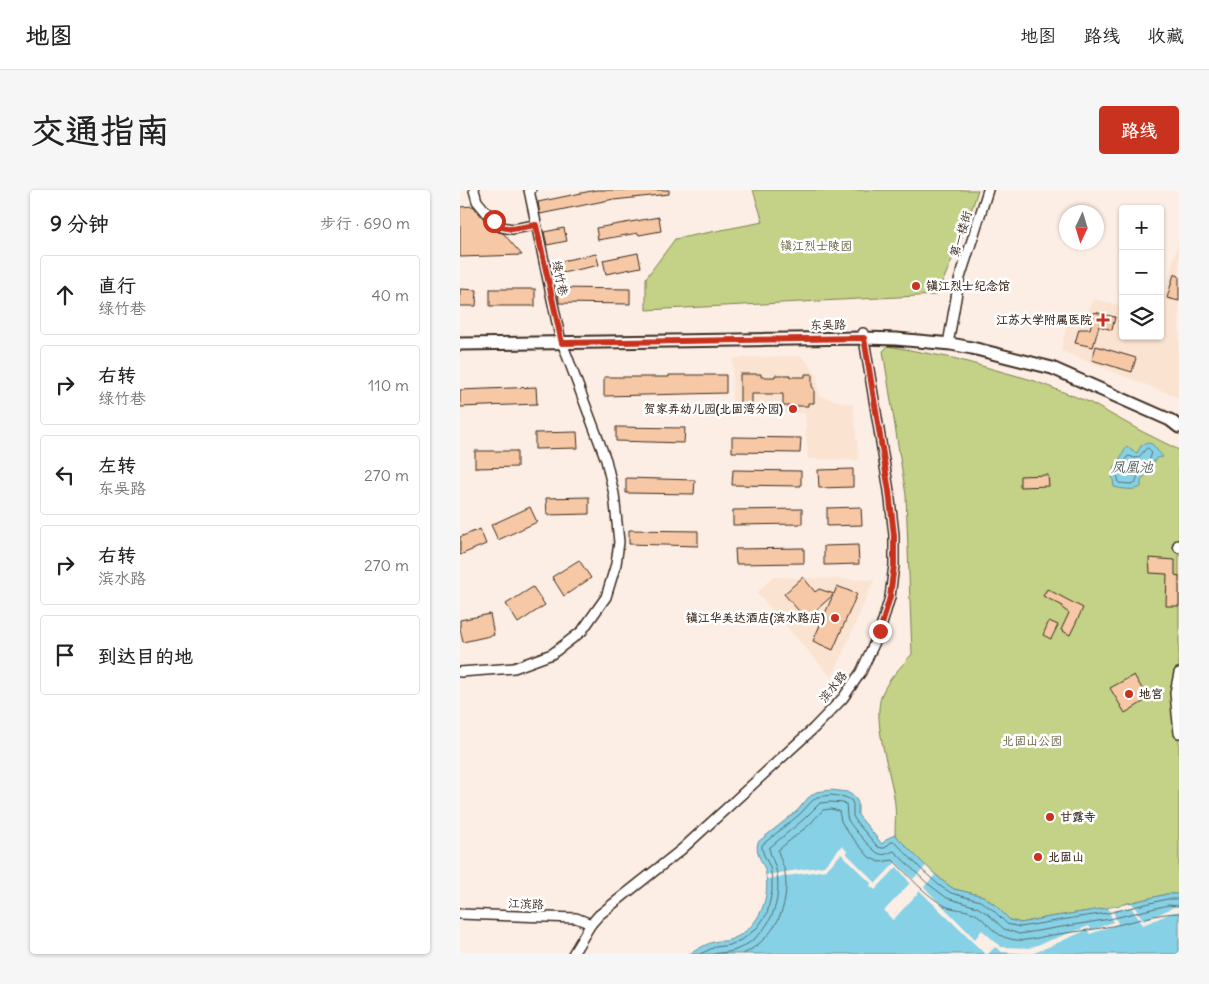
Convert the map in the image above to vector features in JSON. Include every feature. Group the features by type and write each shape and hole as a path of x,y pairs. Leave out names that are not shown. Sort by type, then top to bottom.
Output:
{"main road":[{"name":"东吴路","path":"460,344 561,340 864,336 897,332 948,341 1052,368 1170,420 1179,428"},
{"name":"东吴路","path":"460,338 561,340"},
{"name":"东吴路","path":"948,341 974,342 1055,363 1179,418"}],"street":[{"path":"474,190 477,200 502,227 512,229 536,225"},
{"name":"绿竹巷","path":"460,672 514,668 552,654 582,631 606,597 616,564 618,542 614,494 606,460 561,340 530,190"},
{"name":"第一楼街","path":"948,341 959,281 988,190"},
{"name":"滨水路","path":"573,954 591,924 599,915 681,850 814,728 842,698 861,672 880,631 890,597 894,565 894,535 889,491 864,336"},
{"path":"1179,674 1175,693 1179,733"},
{"name":"江滨路","path":"460,914 576,918 591,924"}],"shaded area":[{"name":"江苏大学附属医院","path":"1179,239 1179,398 1061,351 1068,318 1082,321 1094,299 1119,305 1119,340 1164,340 1164,296"},
{"name":"贺家弄幼儿园(北固湾分园)","path":"801,356 817,375 819,396 853,405 859,460 808,459 805,413 732,412 733,358"},
{"path":"772,577 874,580 832,678 757,593"}],"green space":[{"name":"镇江烈士陵园","path":"753,190 978,190 966,227 937,295 646,310 646,278 675,239 763,222"},
{"name":"北固山公园","path":"888,346 953,358 1032,380 1089,402 1179,450 1179,894 1167,894 1108,908 1021,923 1010,920 983,896 954,889 926,866 895,835 895,804 880,733 879,706 882,694 888,683 912,654 906,495 883,351"}],"water":[{"name":"凤凰池","path":"1147,443 1152,444 1163,457 1156,458 1150,470 1141,480 1141,487 1124,489 1114,487 1112,473 1127,446 1137,453 1141,446"},
{"path":"831,790 847,792 855,797 858,803 858,815 882,844 888,838 895,835 944,882 954,889 983,896 1010,920 1021,923 1108,908 1167,894 1179,894 1179,954 689,954 711,943 727,941 739,936 754,923 760,914 767,885 765,871 757,851 758,842 797,811 816,792"}],"pier":[{"path":"842,846 847,851 846,853 876,883 896,862 913,879 926,866 935,875 924,887 975,939 982,930 1001,947 1029,948 1089,926 1092,930 1113,922 1108,908 1132,903 1144,921 1174,907 1179,907 1179,912 1174,912 1143,925 1131,907 1113,911 1118,924 1090,934 1087,930 1032,954 1002,952 995,947 988,954 985,954 920,891 893,920 884,911 910,883 897,867 875,890 870,886 871,883 841,854 826,870 767,879 766,875 824,866"}],"building":[{"path":"596,190 669,190 669,194 614,199 540,214 538,202"},
{"path":"473,206 498,232 503,233 522,255 460,257 460,207"},
{"path":"659,217 661,231 598,240 596,228"},
{"path":"564,228 567,241 547,245 544,232"},
{"path":"638,253 641,267 606,274 603,260"},
{"path":"596,254 599,265 553,275 551,263"},
{"path":"1174,274 1179,276 1179,301 1167,298"},
{"path":"558,288 630,289 630,304 559,303"},
{"path":"460,289 477,290 476,306 460,306"},
{"path":"490,289 535,289 535,306 490,306"},
{"path":"1094,312 1115,317 1112,330 1099,326 1093,347 1075,343 1079,329 1090,329"},
{"path":"1096,346 1136,358 1132,372 1092,360"},
{"path":"740,374 761,374 761,377 790,375 790,377 805,377 805,374 812,374 814,403 808,403 808,406 783,406 783,394 752,394 752,407 740,407"},
{"path":"669,375 726,375 726,393 604,396 604,377 669,377"},
{"path":"536,387 537,404 460,407 460,390"},
{"path":"616,427 685,428 684,443 616,441"},
{"path":"577,432 578,448 535,449 535,433"},
{"path":"732,437 801,438 800,453 732,452"},
{"path":"475,451 517,451 517,467 475,468"},
{"path":"853,469 853,487 819,488 818,470"},
{"path":"733,470 801,471 801,486 732,485"},
{"path":"1048,475 1049,486 1020,487 1020,476"},
{"path":"626,478 695,480 694,494 626,493"},
{"path":"589,497 589,514 547,515 546,498"},
{"path":"530,507 537,522 498,540 491,525"},
{"path":"861,507 862,525 827,526 827,508"},
{"path":"802,509 802,524 733,525 733,510"},
{"path":"480,529 486,544 460,555 460,537"},
{"path":"629,530 698,531 698,546 629,544"},
{"path":"858,545 859,564 824,565 824,546"},
{"path":"804,548 804,563 736,564 735,549"},
{"path":"1149,558 1175,560 1175,575 1179,576 1179,606 1166,606 1167,574 1150,573"},
{"path":"579,560 591,578 564,596 552,577"},
{"path":"803,577 815,592 819,589 834,594 837,586 857,594 833,650 813,641 833,595 806,619 784,594"},
{"path":"533,587 545,605 518,623 506,604"},
{"path":"1047,589 1083,608 1070,635 1061,630 1069,613 1062,608 1063,606 1043,596"},
{"path":"490,614 494,635 463,642 460,620"},
{"path":"1049,621 1058,625 1051,639 1043,635"},
{"name":"地宫","path":"1134,675 1148,699 1125,713 1110,688"}],"place":[{"name":"镇江烈士纪念馆","path":"916,286"},
{"name":"江苏大学附属医院","path":"1103,320"},
{"name":"贺家弄幼儿园(北固湾分园)","path":"793,409"},
{"name":"镇江华美达酒店(滨水路店)","path":"835,618"},
{"name":"地宫","path":"1129,694"},
{"name":"甘露寺","path":"1050,817"},
{"name":"北固山","path":"1038,857"}],"route":[{"path":"494,221 502,227 512,229 536,225 562,343 864,338 889,491 894,535 894,565 890,597 880,631"}]}
